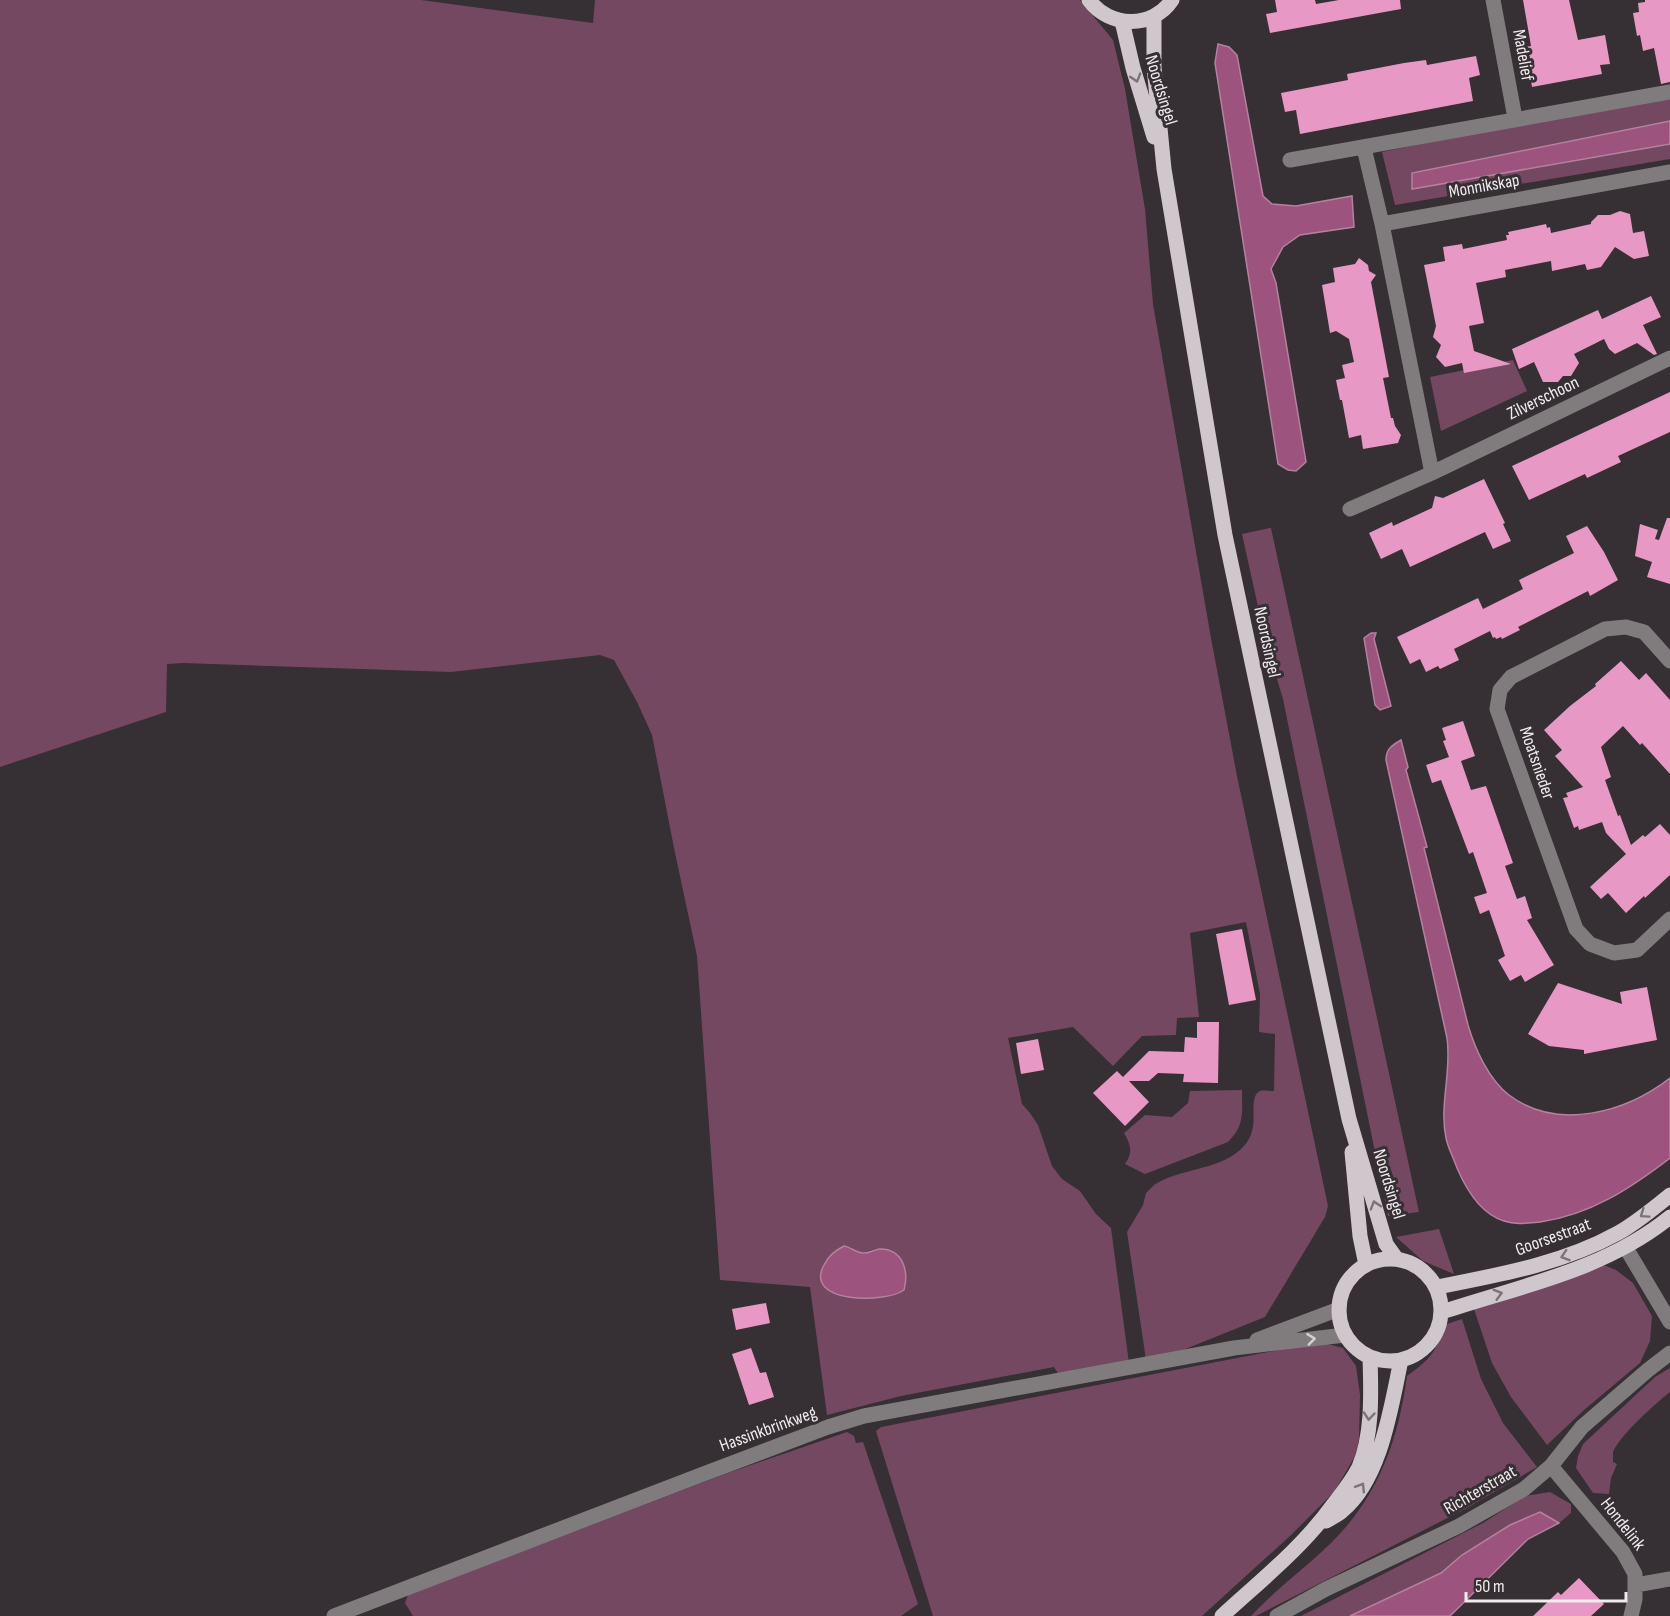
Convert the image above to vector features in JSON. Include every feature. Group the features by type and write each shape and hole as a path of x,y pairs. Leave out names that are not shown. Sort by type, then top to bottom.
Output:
{"main road":[{"path":"1089,0 1106,16 1122,21 1142,21 1154,16 1168,7 1172,0"},
{"name":"Noordsingel","path":"1154,16 1154,67 1164,169 1225,535 1349,1119 1386,1244 1396,1258"},
{"name":"Noordsingel","path":"1122,21 1133,68 1164,169"},
{"name":"Noordsingel","path":"1349,1119 1360,1236 1366,1264"},
{"name":"Goorsestraat","path":"1437,1287 1520,1270 1577,1252 1618,1233 1670,1195"},
{"name":"Goorsestraat","path":"1442,1312 1581,1268 1626,1248 1670,1217"},
{"path":"1618,1233 1626,1248"},
{"path":"1396,1258 1416,1265 1427,1273 1437,1287 1442,1312 1438,1328 1429,1344 1416,1355 1401,1360 1381,1360 1358,1350 1345,1335 1340,1323 1339,1309 1343,1290 1349,1279 1366,1264 1380,1259 1396,1258"},
{"path":"1319,1526 1359,1466 1367,1435 1371,1392 1370,1357"},
{"path":"1222,1616 1319,1526 1342,1511 1354,1498 1370,1474 1383,1438 1401,1360"}],"street":[{"name":"Madelief","path":"1493,0 1515,118"},
{"path":"1290,160 1670,92"},
{"path":"1364,148 1382,224 1432,473"},
{"name":"Monnikskap","path":"1382,224 1670,172"},
{"name":"Zilverschoon","path":"1350,509 1432,473 1670,358"},
{"name":"Moatsnieder","path":"1670,661 1644,632 1626,627 1605,629 1511,677 1500,690 1497,709 1576,929 1590,944 1614,953 1637,950 1670,920"},
{"path":"1626,1248 1670,1322"},
{"name":"Hassinkbrinkweg","path":"1234,1348 1339,1309"},
{"name":"Hassinkbrinkweg","path":"334,1616 706,1473 828,1427 864,1416 1234,1348 1345,1335"},
{"name":"Richterstraat","path":"1277,1616 1326,1589 1488,1511 1524,1489 1551,1466 1582,1427 1670,1353"},
{"name":"Hondelink","path":"1551,1466 1623,1552 1635,1574 1635,1599 1631,1616"},
{"path":"1636,1585 1670,1579"}],"shaded area":[{"path":"0,0 421,0 593,23 595,0 1080,0 1113,40 1125,89 1145,209 1153,304 1211,638 1237,776 1328,1206 1325,1217 1265,1317 1168,1356 1146,1360 1127,1232 1143,1205 1146,1193 1154,1185 1174,1176 1221,1162 1243,1148 1252,1129 1254,1101 1257,1093 1274,1091 1275,1034 1259,1032 1260,994 1246,922 1190,933 1199,1017 1177,1018 1176,1035 1142,1036 1113,1066 1073,1027 1008,1038 1022,1104 1038,1125 1052,1166 1062,1179 1080,1191 1096,1214 1111,1228 1129,1363 1059,1375 1054,1367 901,1396 827,1415 810,1287 720,1280 697,956 652,735 614,660 600,655 451,672 167,664 166,712 0,767","holes":["850,1247 862,1253 878,1248 821,1274 822,1269"]},
{"path":"1218,44 1229,47 1237,55 1263,196 1272,204 1296,206 1352,196 1354,227 1300,235 1283,247 1271,269 1276,283 1306,462 1296,471 1288,470 1278,464 1215,63"},
{"path":"1670,93 1670,121 1412,173 1412,189 1670,144 1670,159 1395,205 1382,152"},
{"path":"1670,121 1670,144 1412,189 1412,173"},
{"path":"1513,360 1527,391 1441,431 1430,377"},
{"path":"1274,527 1271,528 1419,1212 1388,1216 1283,699 1266,643 1242,534"},
{"path":"1371,633 1376,633 1374,639 1391,706 1380,710 1375,705 1364,638"},
{"path":"1401,740 1408,767 1406,770 1427,847 1424,848 1468,1025 1479,1054 1495,1081 1509,1095 1528,1106 1549,1113 1570,1115 1613,1108 1652,1090 1670,1078 1670,1158 1625,1190 1593,1207 1540,1222 1518,1223 1496,1218 1475,1200 1450,1150 1444,1126 1448,1063 1447,1038 1386,760 1390,748"},
{"path":"1242,1090 1240,1124 1228,1142 1145,1174 1125,1164 1130,1149 1124,1133 1145,1115 1172,1117 1188,1103 1190,1091"},
{"path":"1439,1229 1454,1274 1423,1261 1396,1237"},
{"path":"844,1246 862,1253 880,1249 894,1253 899,1257 905,1269 904,1290 894,1295 864,1298 849,1297 825,1287 821,1278 824,1265 832,1254"},
{"path":"1596,1262 1616,1270 1633,1283 1652,1316 1650,1341 1640,1363 1547,1445 1511,1397 1492,1363 1474,1309"},
{"path":"1462,1319 1481,1379 1503,1423 1537,1467 1467,1508 1256,1616 1251,1616 1330,1544 1361,1507 1373,1488 1391,1446 1407,1376 1431,1355 1439,1342 1444,1325"},
{"path":"1320,1342 1343,1348 1356,1366 1360,1395 1359,1440 1355,1456 1334,1492 1290,1536 1202,1616 933,1616 876,1431 881,1427"},
{"path":"1670,1368 1670,1392 1630,1429 1613,1452 1613,1462 1617,1464 1611,1478 1609,1494 1593,1493 1576,1468 1583,1444 1655,1377"},
{"path":"847,1432 854,1436 856,1443 863,1442 918,1604 901,1616 413,1616 405,1603 408,1595 725,1474"},
{"path":"1550,1492 1571,1504 1571,1513 1559,1523 1540,1512 1510,1525 1462,1555 1441,1573 1350,1616 1301,1616 1483,1523 1525,1496"},
{"path":"1540,1512 1559,1523 1528,1539 1450,1616 1350,1616 1441,1573 1462,1555 1510,1525"}],"building":[{"path":"1275,0 1315,0 1316,4 1339,0 1400,0 1401,9 1270,33 1266,14 1277,12"},
{"path":"1523,0 1569,0 1578,40 1605,35 1610,64 1600,65 1602,74 1532,87 1529,69 1520,71 1516,52 1526,50 1525,47 1531,46"},
{"path":"1645,0 1670,0 1670,82 1661,84 1654,48 1643,51 1640,35 1637,36 1633,13 1639,12 1638,3 1645,2"},
{"path":"1476,56 1480,75 1469,78 1473,101 1300,134 1296,110 1285,112 1281,93 1348,80 1347,74 1404,63 1426,60 1427,65"},
{"path":"1620,211 1630,214 1633,233 1644,231 1649,256 1634,259 1615,247 1601,267 1587,270 1585,264 1552,271 1551,261 1505,270 1506,277 1476,283 1484,323 1469,326 1474,351 1511,364 1464,373 1462,363 1445,367 1436,357 1441,345 1433,337 1436,326 1424,265 1445,261 1443,247 1462,244 1463,249 1507,240 1508,232 1546,224 1547,228 1550,227 1551,233 1591,224 1598,215 1610,215"},
{"path":"1359,258 1368,265 1369,271 1376,275 1371,282 1389,377 1383,378 1391,418 1401,435 1398,443 1363,449 1361,435 1349,438 1336,380 1345,378 1342,365 1354,362 1349,339 1336,331 1330,333 1322,285 1335,282 1333,268 1355,264"},
{"path":"1651,296 1661,317 1643,325 1657,354 1654,355 1637,343 1615,354 1609,349 1604,339 1574,354 1579,363 1571,376 1563,376 1558,382 1543,382 1534,362 1519,369 1512,349 1598,310 1602,319"},
{"path":"1670,392 1670,432 1618,456 1621,462 1587,478 1585,474 1529,500 1512,466"},
{"path":"1484,479 1511,541 1493,549 1485,532 1410,567 1402,549 1381,559 1369,533 1392,522 1393,526 1432,508 1435,496 1443,498"},
{"path":"1667,518 1670,518 1670,584 1647,577 1652,562 1635,556 1640,524 1658,530 1655,539 1659,540"},
{"path":"1587,526 1618,580 1590,596 1588,591 1518,627 1520,630 1502,639 1501,637 1493,638 1490,631 1454,649 1459,660 1440,669 1438,666 1426,672 1420,659 1410,664 1397,637 1478,598 1483,609 1523,589 1519,580 1574,553 1566,536"},
{"path":"1621,661 1639,680 1646,673 1670,700 1670,774 1623,726 1601,747 1611,777 1605,780 1631,845 1660,824 1670,835 1670,875 1626,913 1608,893 1601,899 1590,887 1626,854 1606,833 1602,822 1579,830 1578,826 1574,828 1563,798 1568,797 1566,793 1583,787 1555,756 1562,750 1544,730 1596,686 1595,684"},
{"path":"1463,721 1475,756 1461,761 1471,790 1486,786 1513,863 1505,866 1517,899 1525,896 1532,918 1527,920 1554,965 1525,982 1521,975 1510,981 1498,960 1505,956 1489,910 1480,914 1474,897 1487,893 1473,852 1469,854 1441,780 1432,783 1426,765 1449,757 1443,741 1446,740 1442,728"},
{"path":"1242,929 1256,1000 1229,1005 1216,934"},
{"path":"1558,983 1622,1004 1620,992 1647,987 1657,1040 1584,1054 1584,1050 1549,1046 1528,1034"},
{"path":"1197,1022 1219,1022 1218,1083 1183,1082 1184,1074 1158,1073 1149,1081 1129,1081 1149,1102 1125,1126 1093,1093 1117,1071 1123,1077 1149,1051 1184,1052 1185,1037 1197,1038"},
{"path":"1038,1039 1044,1070 1021,1074 1016,1043"},
{"path":"766,1303 770,1323 736,1330 732,1309"},
{"path":"751,1348 760,1373 766,1372 774,1397 749,1405 732,1354"},
{"path":"1579,1578 1604,1604 1591,1616 1533,1616 1558,1592 1561,1595"}]}
